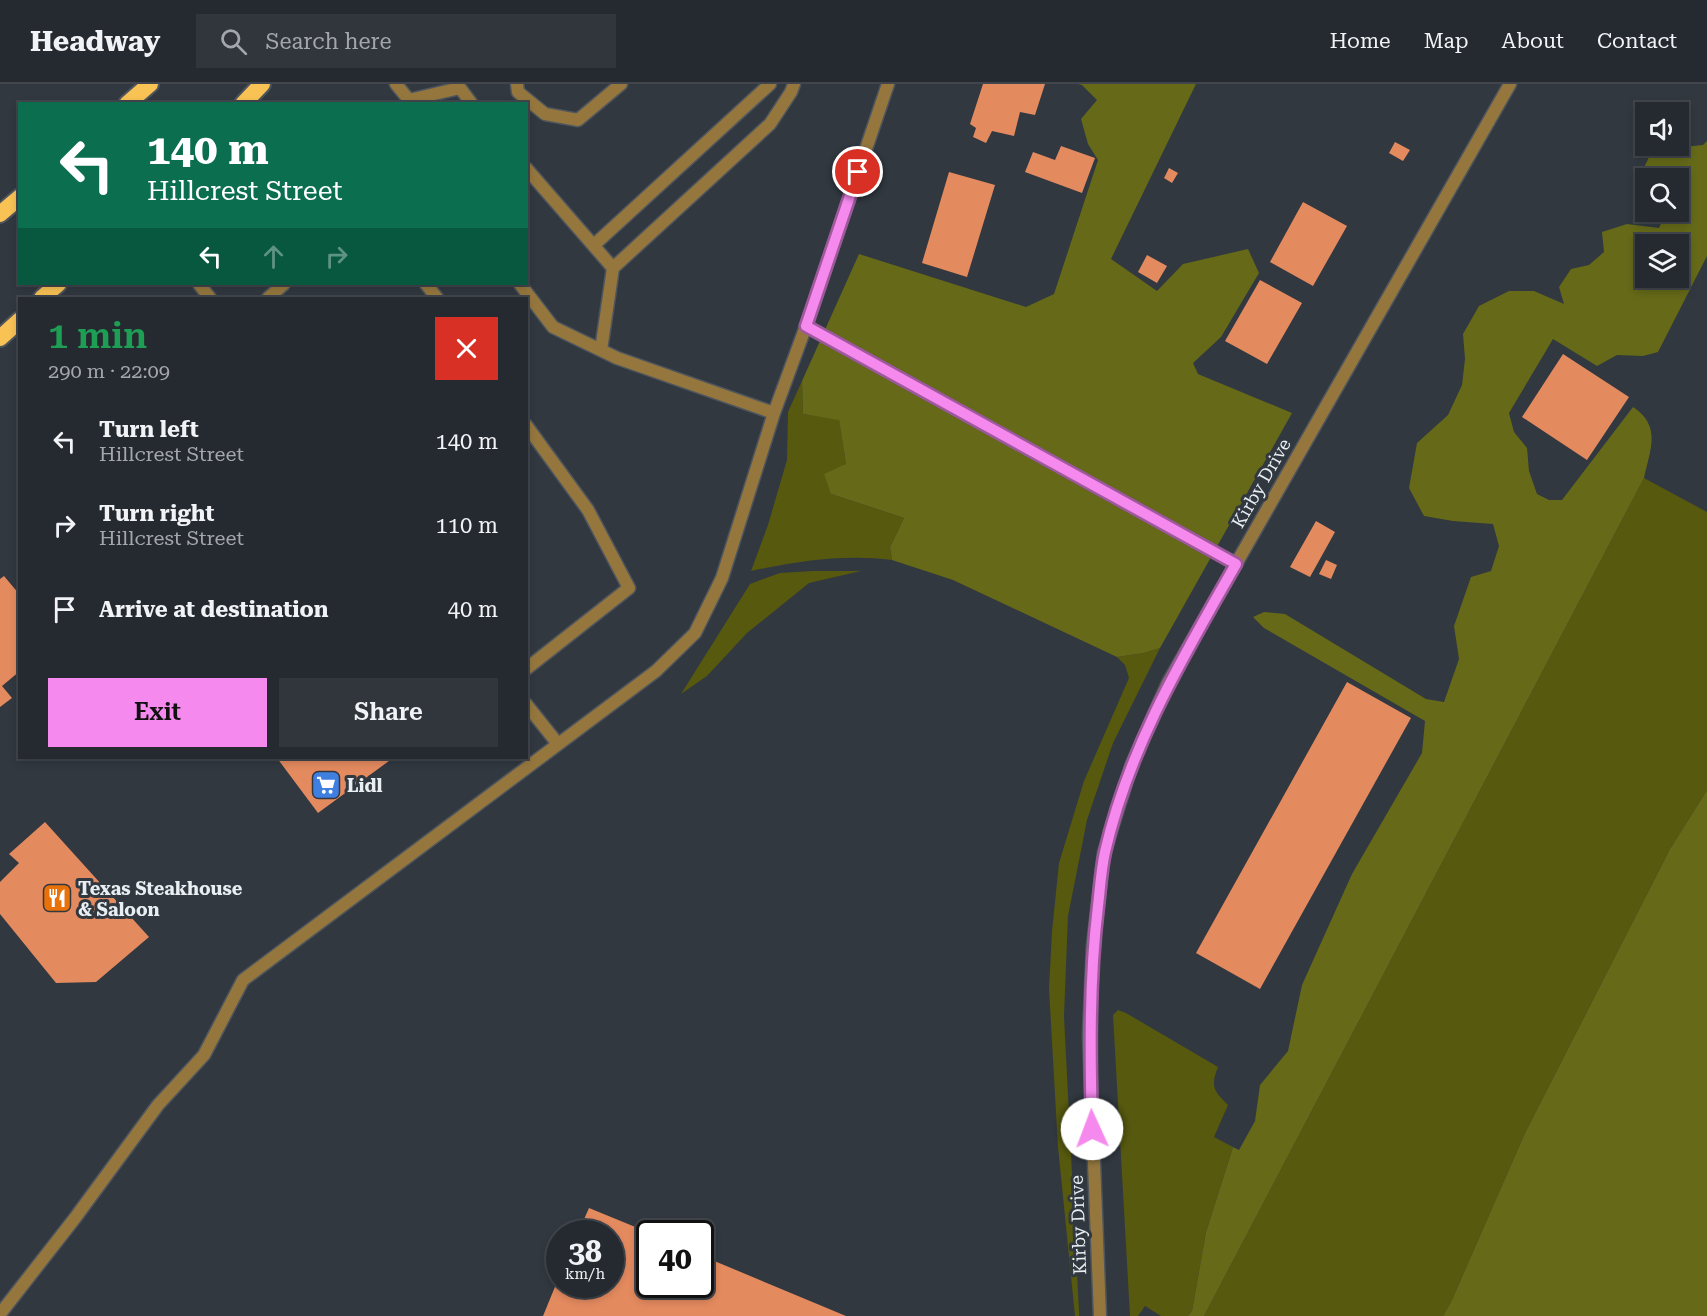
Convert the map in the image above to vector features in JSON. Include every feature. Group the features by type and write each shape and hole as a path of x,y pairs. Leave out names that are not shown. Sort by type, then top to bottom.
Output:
{"highway":[{"path":"129,102 150,84"},
{"path":"245,102 262,84"},
{"path":"0,214 18,199"},
{"path":"43,297 57,285"},
{"path":"0,338 18,322"}],"street":[{"path":"396,84 409,102 460,88 470,102"},
{"path":"517,84 518,92 545,114 578,120 621,84"},
{"path":"594,245 770,84"},
{"path":"601,350 613,268 770,124 794,84"},
{"path":"0,1314 75,1218 158,1105 204,1055 243,980 656,671 695,633 722,578 774,413 888,84"},
{"name":"Kirby Drive","path":"1100,1316 1089,1035 1093,946 1104,853 1132,764 1168,683 1510,84"},
{"path":"528,170 613,268"},
{"path":"200,285 209,297"},
{"path":"269,297 283,285"},
{"path":"427,285 436,297"},
{"path":"521,285 553,327 617,358 774,413"},
{"path":"806,326 1236,564"},
{"path":"528,427 588,510 629,588 528,667"},
{"path":"528,706 558,744"}],"shaded area":[{"path":"1078,84 1196,84 1111,259 1157,291 1183,264 1248,249 1259,273 1221,337 1193,363 1198,374 1292,413 1160,648 1117,657 953,580 892,560 890,547 904,518 831,494 824,474 846,464 839,420 803,414 802,381 859,254 1026,307 1054,294 1098,160 1088,144 1081,119 1097,100 1082,85"},
{"path":"1707,141 1707,256 1658,352 1643,356 1617,355 1597,366 1553,339 1509,413 1514,432 1527,448 1529,471 1537,494 1549,500 1562,500 1633,407 1642,414 1651,430 1651,448 1644,478 1204,1316 1188,1316 1192,1311 1206,1232 1233,1147 1239,1150 1255,1121 1260,1085 1288,1051 1302,985 1352,874 1422,753 1425,721 1264,628 1253,617 1264,612 1285,614 1426,699 1444,702 1459,659 1454,626 1471,577 1491,571 1499,546 1493,524 1424,516 1409,488 1417,443 1448,415 1462,385 1465,359 1463,334 1479,306 1509,291 1534,291 1564,304 1559,287 1571,269 1589,265 1604,252 1602,232 1627,224 1659,228 1662,222 1689,222 1689,168 1644,168 1649,157 1652,156 1689,156 1689,146 1703,145"},
{"path":"802,381 803,414 839,419 846,464 831,494 904,518 890,547 892,560 822,559 751,571 768,525 787,460 788,412"},
{"path":"1644,478 1707,512 1707,790 1670,849 1525,1133 1451,1302 1443,1316 1204,1316"},
{"path":"861,571 809,583 747,633 707,676 681,694 750,584 780,573"},
{"path":"1160,648 1113,743 1087,820 1068,916 1064,1016 1079,1312 1079,1316 1075,1316 1058,1147 1049,989 1059,863 1084,781 1129,678 1125,665 1117,657"},
{"path":"1707,790 1707,1316 1443,1316 1525,1133 1670,849"},
{"path":"1118,1010 1218,1067 1214,1079 1215,1088 1228,1105 1214,1137 1233,1147 1206,1232 1192,1311 1188,1316 1161,1316 1145,1306 1138,1316 1130,1316 1113,1015"}],"building":[{"path":"983,84 1045,84 1035,115 1020,112 1014,136 992,131 986,143 973,137 976,128 970,124"},
{"path":"1395,142 1410,150 1403,161 1389,153"},
{"path":"1061,146 1095,158 1082,193 1025,172 1033,152 1055,160"},
{"path":"1169,168 1178,173 1172,183 1164,178"},
{"path":"949,172 995,185 967,277 922,263"},
{"path":"1303,202 1347,226 1313,286 1270,262"},
{"path":"1147,255 1167,266 1157,283 1138,272"},
{"path":"1260,280 1302,303 1267,364 1225,341"},
{"path":"1563,354 1629,397 1587,460 1522,417"},
{"path":"1316,521 1335,532 1310,577 1290,567"},
{"path":"1326,560 1337,565 1331,579 1319,574"},
{"path":"4,576 18,593 18,673 2,686 12,698 0,707 0,579"},
{"path":"1347,682 1411,718 1260,989 1196,953"},
{"name":"Lidl","path":"278,759 392,759 318,813"},
{"name":"Texas Steakhouse & Saloon","path":"45,822 149,937 96,982 56,983 0,914 0,882 19,863 9,854"},
{"path":"589,1208 618,1220 584,1220"},
{"path":"624,1222 636,1227 636,1298 714,1298 714,1261 846,1316 543,1316 550,1298 624,1298"}],"place":[{"name":"Lidl","path":"326,785"},
{"name":"Texas Steakhouse & Saloon","path":"57,898"}],"route":[{"path":"858,172 806,326 1236,564 1168,683 1132,764 1104,853 1093,946 1089,1035 1092,1129"}]}
